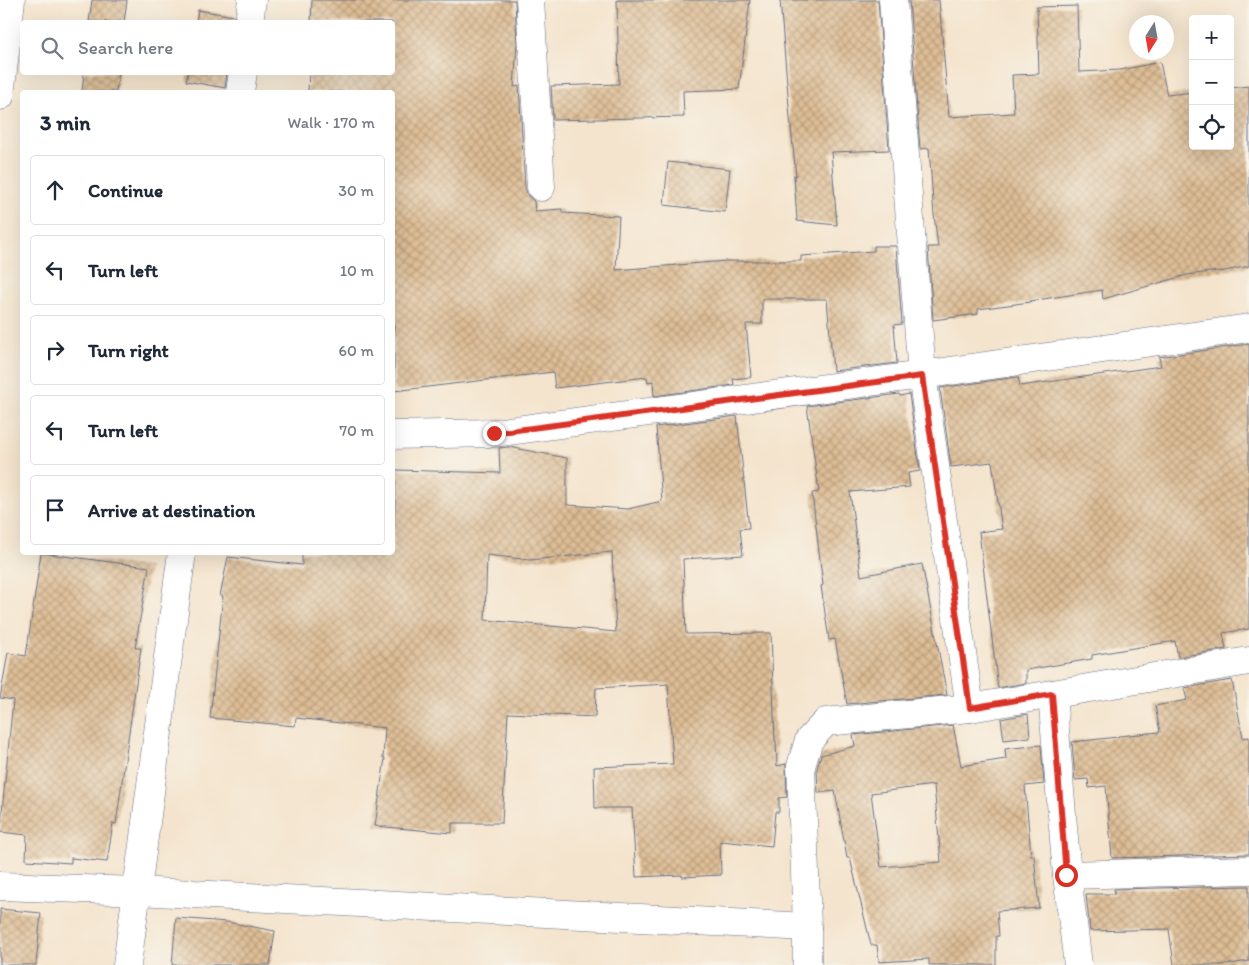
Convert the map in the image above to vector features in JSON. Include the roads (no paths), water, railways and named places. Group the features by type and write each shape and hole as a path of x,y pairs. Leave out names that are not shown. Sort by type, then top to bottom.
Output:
{"street":[{"path":"0,96 11,0"},
{"path":"249,20 252,0"},
{"path":"530,0 541,187"},
{"path":"893,0 922,376 970,708"},
{"path":"240,90 243,75"},
{"path":"395,435 494,433 922,376 1249,328"},
{"path":"128,965 182,555"},
{"path":"807,965 801,766 809,740 826,722 970,708 1249,661"},
{"path":"1052,694 1066,875 1078,965"},
{"path":"1066,875 1249,870"},
{"path":"0,886 137,891 807,927"}]}
